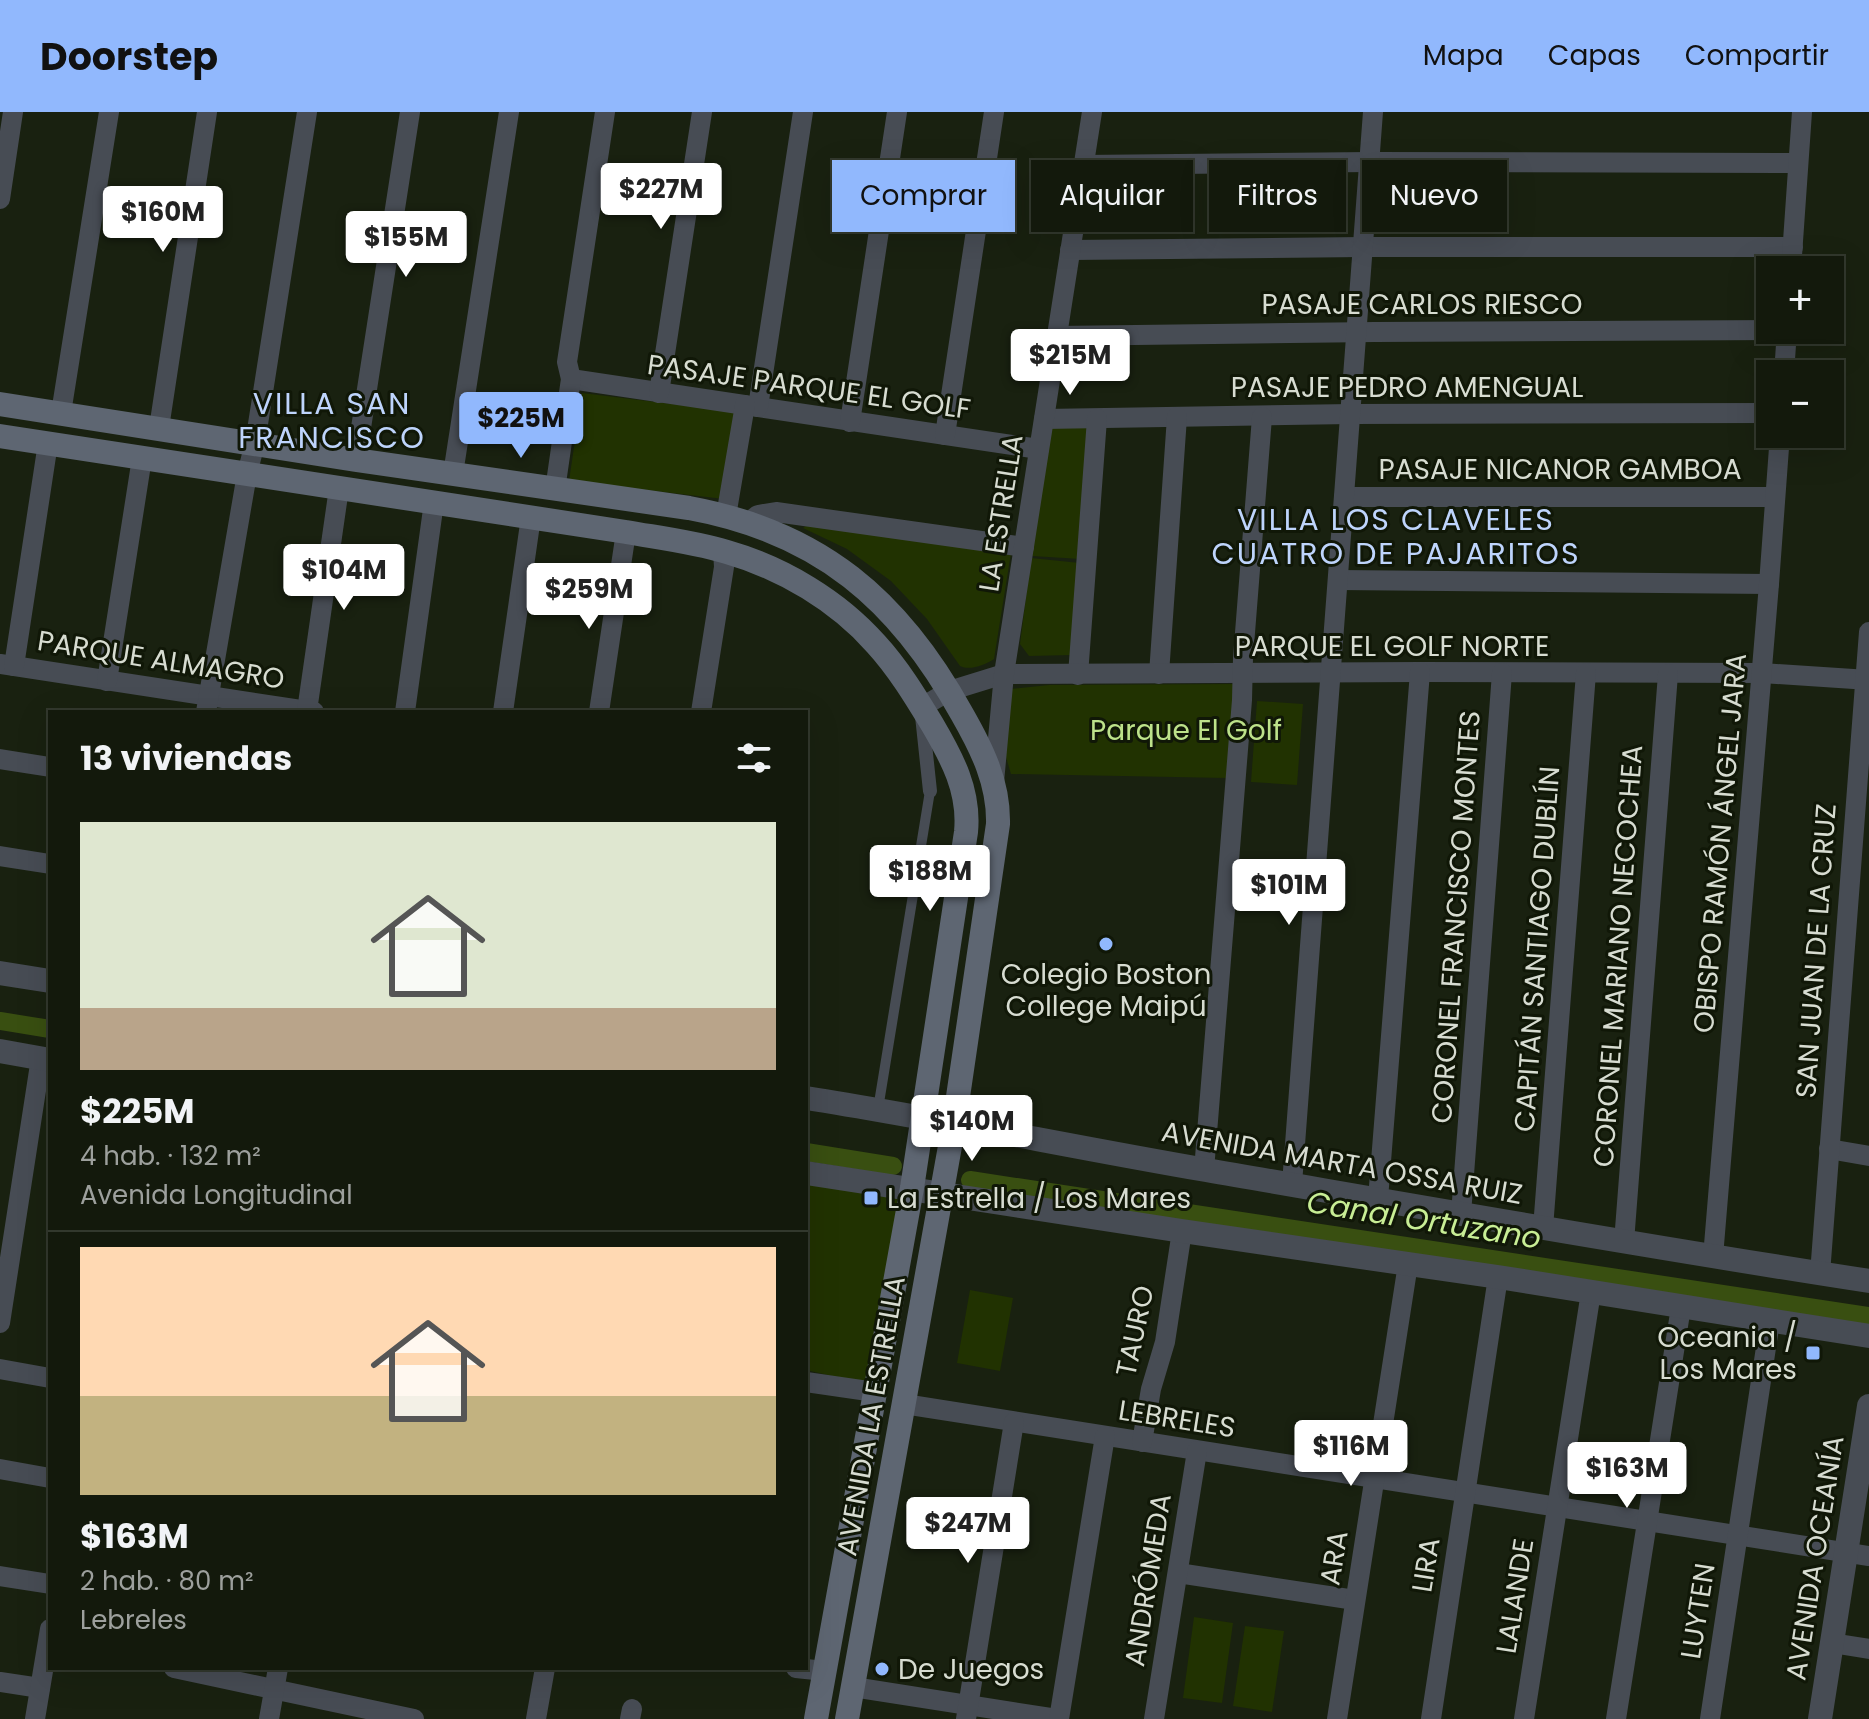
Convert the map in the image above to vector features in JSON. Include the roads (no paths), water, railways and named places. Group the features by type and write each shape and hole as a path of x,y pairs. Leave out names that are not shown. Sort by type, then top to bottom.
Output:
{"main road":[{"name":"AVENIDA LA ESTRELLA","path":"0,404 689,508 738,519 806,548 855,580 899,621 949,691 976,739 994,782 999,813 997,841 954,1124 847,1719"},
{"name":"AVENIDA LA ESTRELLA","path":"0,436 690,542 723,551 786,576 833,605 876,644 922,707 956,768 965,800 967,822 912,1188 816,1719"}],"street":[{"path":"0,199 13,112"},
{"path":"61,413 109,112"},
{"path":"159,428 207,112"},
{"path":"207,704 255,443 307,112"},
{"path":"356,460 410,112"},
{"path":"453,474 509,112"},
{"path":"555,490 571,379 567,362 605,112"},
{"path":"659,393 702,112"},
{"path":"803,112 752,406 738,519 776,512 1024,547"},
{"path":"850,422 897,112"},
{"path":"945,435 994,112"},
{"name":"LA ESTRELLA","path":"1084,160 1092,112"},
{"path":"1370,160 1373,112"},
{"path":"1792,256 1802,112"},
{"path":"1193,164 1362,162"},
{"path":"1507,162 1798,163"},
{"name":"LA ESTRELLA","path":"994,782 1004,674 1073,232"},
{"path":"1292,1184 1364,232"},
{"path":"1070,250 1793,247"},
{"name":"PASAJE CARLOS RIESCO","path":"1057,336 1756,330"},
{"name":"PASAJE PARQUE EL GOLF","path":"571,379 1039,449"},
{"name":"PASAJE PEDRO AMENGUAL","path":"1044,419 1351,414 1756,413"},
{"path":"1159,674 1177,417"},
{"path":"1204,1170 1262,417"},
{"path":"1078,675 1097,419"},
{"path":"7,665 48,443"},
{"name":"OBISPO RAMÓN ÁNGEL JARA","path":"1713,1257 1779,448"},
{"path":"107,681 142,458"},
{"path":"307,710 339,488"},
{"name":"PASAJE NICANOR GAMBOA","path":"1344,497 1775,497"},
{"path":"405,710 434,502"},
{"path":"503,710 531,517"},
{"path":"599,710 626,532"},
{"path":"701,710 724,567 723,551"},
{"path":"1338,580 1769,584"},
{"name":"SAN JUAN DE LA CRUZ","path":"1820,1274 1869,632"},
{"name":"PARQUE ALMAGRO","path":"7,665 107,681 207,704 293,710"},
{"path":"1378,1199 1420,672"},
{"name":"CORONEL FRANCISCO MONTES","path":"1461,1214 1502,673"},
{"name":"CAPITÁN SANTIAGO DUBLÍN","path":"1543,1228 1586,673"},
{"name":"PARQUE EL GOLF NORTE","path":"922,707 949,691 1004,674 1762,673 1867,680"},
{"name":"CORONEL MARIANO NECOCHEA","path":"1624,1242 1668,674"},
{"path":"922,707 930,791"},
{"path":"0,759 48,767"},
{"path":"0,856 48,864"},
{"path":"0,973 48,981"},
{"path":"0,1051 46,1059 0,1323"},
{"name":"AVENIDA MARTA OSSA RUIZ","path":"808,1098 1204,1170 1869,1281"},
{"path":"1829,1149 1869,1156"},
{"path":"808,1173 1869,1336"},
{"name":"TAURO","path":"1142,1442 1151,1389 1165,1342 1182,1231"},
{"name":"ARA","path":"1337,1719 1408,1264"},
{"name":"LIRA","path":"1431,1719 1498,1277"},
{"name":"LALANDE","path":"1524,1719 1591,1292"},
{"path":"1616,1719 1681,1307"},
{"name":"LUYTEN","path":"1710,1719 1770,1321"},
{"path":"0,1369 48,1378"},
{"path":"808,1382 875,1392"},
{"name":"LEBRELES","path":"904,1404 1858,1554"},
{"name":"AVENIDA OCEANÍA","path":"1820,1719 1832,1643 1858,1554 1869,1406"},
{"path":"967,1712 1014,1422"},
{"path":"853,1687 967,1712 1058,1719 1105,1436"},
{"name":"ANDRÓMEDA","path":"1154,1719 1197,1451"},
{"path":"0,1469 48,1478"},
{"path":"1178,1573 1355,1600"},
{"path":"0,1576 48,1584"},
{"path":"35,1719 48,1643"},
{"path":"1832,1643 1869,1649"},
{"path":"808,1669 825,1671"},
{"path":"184,1670 414,1719"},
{"path":"269,1719 278,1670"},
{"path":"536,1719 545,1670"},
{"path":"0,1682 40,1688"}],"lane":[{"path":"878,1110 930,791"}],"waterway":[{"name":"Canal Ortuzano","path":"0,1021 48,1029"},
{"name":"Canal Ortuzano","path":"808,1152 893,1166"},
{"name":"Canal Ortuzano","path":"970,1180 1869,1316"}],"place":[{"name":"Colegio Boston College Maipú","path":"1106,944"},
{"name":"La Estrella / Los Mares","path":"871,1198"},
{"name":"Oceania / Los Mares","path":"1813,1353"},
{"name":"De Juegos","path":"882,1669"}],"district":[{"name":"VILLA SAN FRANCISCO","path":"332,420"},
{"name":"VILLA LOS CLAVELES CUATRO DE PAJARITOS","path":"1396,536"}],"park label":[{"name":"Parque El Golf","path":"1186,730"}]}
